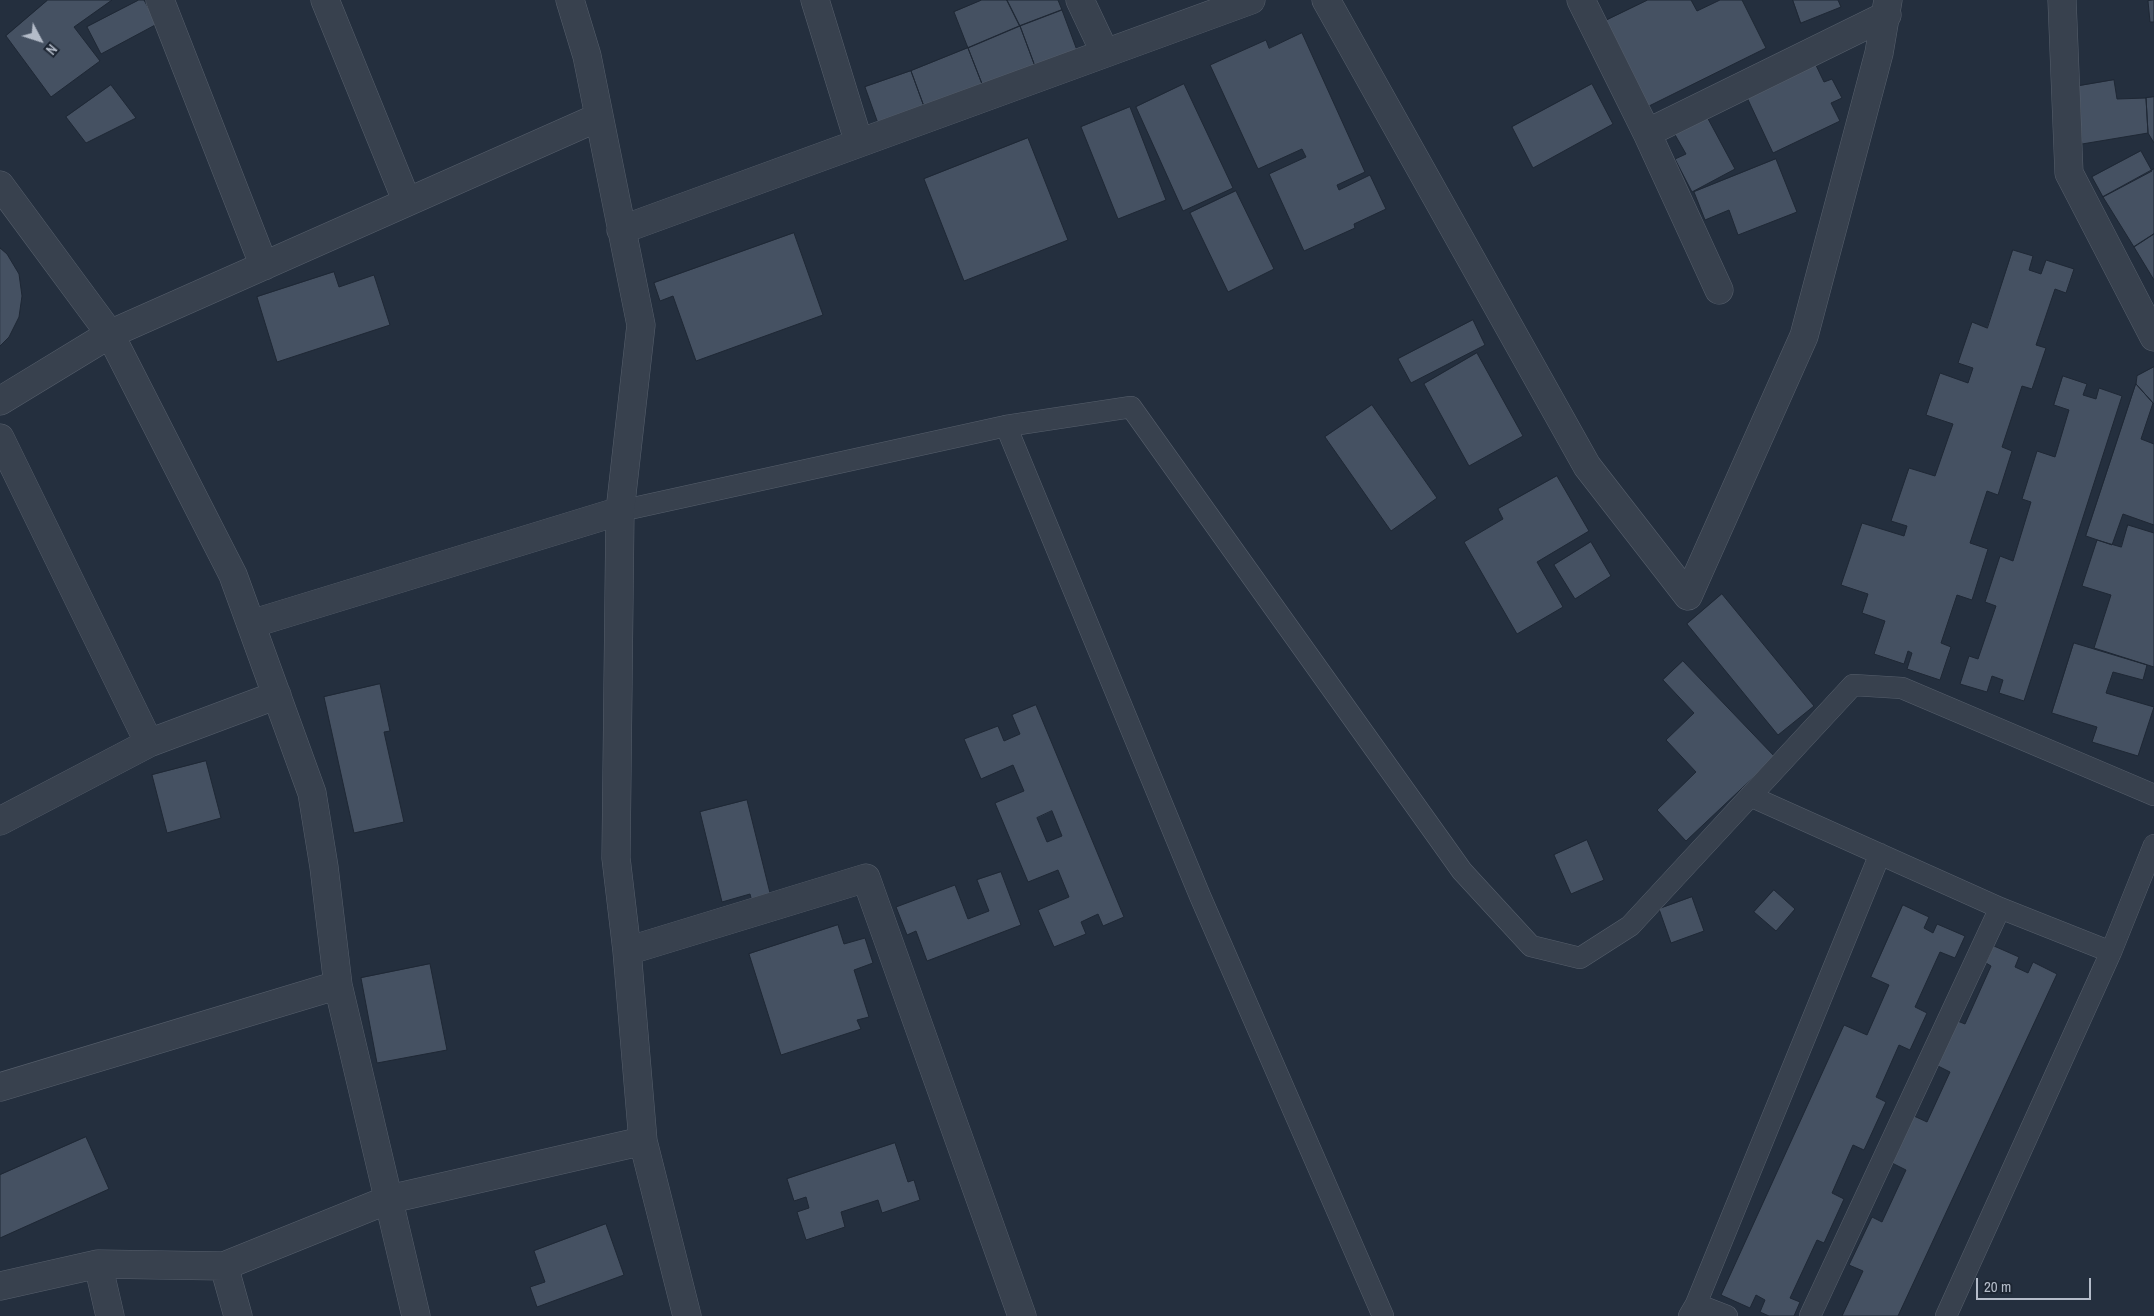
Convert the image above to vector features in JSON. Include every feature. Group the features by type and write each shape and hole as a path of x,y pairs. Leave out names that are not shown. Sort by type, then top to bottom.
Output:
{"street":[{"path":"160,0 264,266"},
{"path":"325,0 407,202"},
{"path":"570,0 587,56 640,325 620,512 616,858 627,951 643,1141 687,1316"},
{"path":"815,0 859,143"},
{"path":"1080,0 1104,53"},
{"path":"622,230 1251,0"},
{"path":"1326,0 1587,466 1688,596 1804,336 1880,53 1888,7"},
{"path":"1581,0 1647,133 1719,290"},
{"path":"2062,0 2069,173 2154,337"},
{"path":"1647,133 1888,7"},
{"path":"0,401 110,334 599,116"},
{"path":"0,185 110,334 233,575 312,793 324,867 338,985 390,1198 416,1316"},
{"path":"0,438 149,743"},
{"path":"251,624 620,512"},
{"path":"0,821 149,743 277,695"},
{"path":"627,951 866,878 1022,1316"},
{"path":"0,1087 338,985"},
{"path":"0,1286 98,1264 224,1266 390,1198 643,1141"},
{"path":"98,1264 110,1316"},
{"path":"224,1266 238,1316"}],"lane":[{"path":"620,512 1006,426 1131,407 1462,870 1531,946 1580,958 1630,926 1853,685 1902,688 2154,795"},
{"path":"1006,426 1197,886 1383,1316"},
{"path":"1750,796 2000,908 2111,952"},
{"path":"1946,1316 2111,952 2154,846"},
{"path":"1727,1316 1693,1310 1880,854"},
{"path":"1810,1316 2000,908"}],"building":[{"path":"48,0 112,0 74,27 100,61 51,97 6,36"},
{"path":"139,0 144,0 157,24 101,54 87,27"},
{"path":"982,0 1007,0 1020,26 968,48 954,12"},
{"path":"1007,0 1058,0 1062,10 1020,26"},
{"path":"1648,0 1691,0 1697,11 1720,0 1742,0 1766,48 1647,107 1605,21"},
{"path":"1793,0 1838,0 1841,7 1801,23"},
{"path":"2154,0 2154,22 2150,22 2148,1"},
{"path":"1062,10 1078,53 1036,69 1020,26"},
{"path":"1020,26 1036,69 984,89 968,48"},
{"path":"1302,33 1365,172 1337,185 1339,190 1370,175 1386,209 1354,224 1355,228 1304,251 1269,174 1306,157 1302,149 1258,169 1210,65 1266,40 1269,48"},
{"path":"968,48 984,89 926,112 911,71"},
{"path":"1812,57 1824,82 1832,79 1842,98 1831,103 1840,121 1773,153 1743,89"},
{"path":"911,71 926,112 880,129 865,87"},
{"path":"2114,80 2117,99 2146,98 2148,133 2082,144 2073,87"},
{"path":"1184,84 1233,188 1183,211 1136,107"},
{"path":"1592,84 1613,124 1533,168 1512,127"},
{"path":"111,85 136,118 86,143 66,117"},
{"path":"2154,97 2154,143 2148,133 2146,98"},
{"path":"1130,107 1166,200 1118,219 1081,127"},
{"path":"1706,115 1735,169 1692,192 1675,159 1686,154 1674,133"},
{"path":"1028,138 1068,240 964,281 924,179"},
{"path":"2141,151 2152,171 2103,197 2092,177"},
{"path":"1776,159 1797,212 1738,235 1729,210 1705,220 1694,192"},
{"path":"2154,169 2154,234 2134,247 2103,197"},
{"path":"1236,191 1274,269 1228,292 1190,213"},
{"path":"794,233 823,315 696,361 673,296 660,301 654,283"},
{"path":"2154,234 2154,280 2134,247"},
{"path":"0,248 7,254 19,274 22,296 19,317 9,337 0,346"},
{"path":"2013,250 2033,256 2029,270 2041,274 2046,260 2074,269 2066,293 2055,289 2036,345 2046,348 2032,389 2022,386 2002,447 2012,451 1998,495 1987,491 1970,543 1988,549 1972,600 1957,595 1941,643 1951,647 1940,680 1907,669 1912,653 1908,651 1904,664 1874,654 1885,621 1862,613 1868,594 1841,585 1862,523 1904,536 1907,526 1891,521 1909,468 1935,476 1953,424 1926,415 1940,373 1968,383 1973,368 1958,363 1972,322 1987,328"},
{"path":"334,272 339,287 374,275 390,325 277,362 257,297"},
{"path":"1473,320 1485,345 1411,383 1398,359"},
{"path":"1477,353 1523,436 1469,466 1424,384"},
{"path":"2154,367 2154,404 2136,384 2137,376"},
{"path":"2063,376 2087,384 2083,395 2096,399 2099,388 2122,396 2024,701 1999,693 2003,680 1992,676 1987,692 1960,684 1969,656 1978,659 1996,606 1985,602 2000,556 2013,561 2031,502 2022,499 2037,451 2055,457 2069,410 2054,405"},
{"path":"2136,384 2153,403 2141,439 2154,444 2154,525 2123,514 2112,545 2086,536"},
{"path":"1372,405 1437,498 1391,531 1325,437"},
{"path":"1557,476 1589,531 1537,562 1563,607 1517,634 1464,542 1503,519 1498,509"},
{"path":"2128,525 2154,533 2154,667 2094,648 2111,595 2082,586 2097,540 2121,547"},
{"path":"1591,542 1611,576 1575,599 1554,565"},
{"path":"1722,594 1814,706 1778,735 1687,624"},
{"path":"2074,643 2147,665 2143,680 2113,672 2106,693 2154,707 2138,756 2092,742 2097,727 2052,713"},
{"path":"1683,661 1775,757 1686,841 1657,810 1696,772 1666,740 1694,713 1663,680"},
{"path":"380,684 390,731 384,732 404,822 354,833 324,697"},
{"path":"1036,705 1124,917 1103,926 1098,914 1081,922 1086,934 1054,947 1038,910 1069,897 1058,870 1028,882 995,803 1024,791 1013,765 981,779 964,739 998,726 1004,741 1020,734 1012,715","holes":["1052,811 1062,836 1047,842 1037,818"]},
{"path":"206,761 221,818 167,833 152,775"},
{"path":"747,800 772,901 753,906 750,894 722,902 700,812"},
{"path":"1587,840 1604,880 1571,894 1554,855"},
{"path":"1001,872 1021,925 927,961 916,931 907,935 896,907 955,885 968,919 989,911 977,880"},
{"path":"1774,890 1795,909 1776,931 1754,912"},
{"path":"1692,897 1704,931 1671,943 1659,909"},
{"path":"1903,905 1929,917 1924,928 1933,933 1937,924 1965,936 1955,958 1940,952 1915,1007 1927,1013 1910,1050 1899,1045 1876,1097 1886,1102 1864,1150 1853,1145 1832,1193 1844,1199 1824,1243 1817,1240 1790,1298 1800,1302 1794,1316 1769,1316 1760,1312 1765,1300 1756,1295 1750,1308 1721,1295 1844,1025 1867,1035 1889,985 1871,977"},
{"path":"838,925 844,944 865,938 873,963 854,970 869,1017 857,1020 861,1029 781,1055 749,954"},
{"path":"1994,946 2019,957 2015,967 2028,973 2033,962 2057,974 1898,1316 1842,1316 1863,1271 1849,1265 1872,1217 1882,1222 1906,1170 1892,1163 1914,1116 1927,1122 1950,1072 1934,1064 1955,1020 1965,1024 1991,966 1986,963"},
{"path":"430,964 447,1050 377,1063 361,978"},
{"path":"86,1137 109,1189 0,1238 0,1175"},
{"path":"895,1143 908,1182 914,1180 920,1200 882,1213 878,1200 841,1212 845,1227 806,1240 797,1212 809,1208 806,1197 794,1201 787,1179"},
{"path":"606,1224 624,1275 537,1307 530,1287 545,1282 534,1251"}]}
